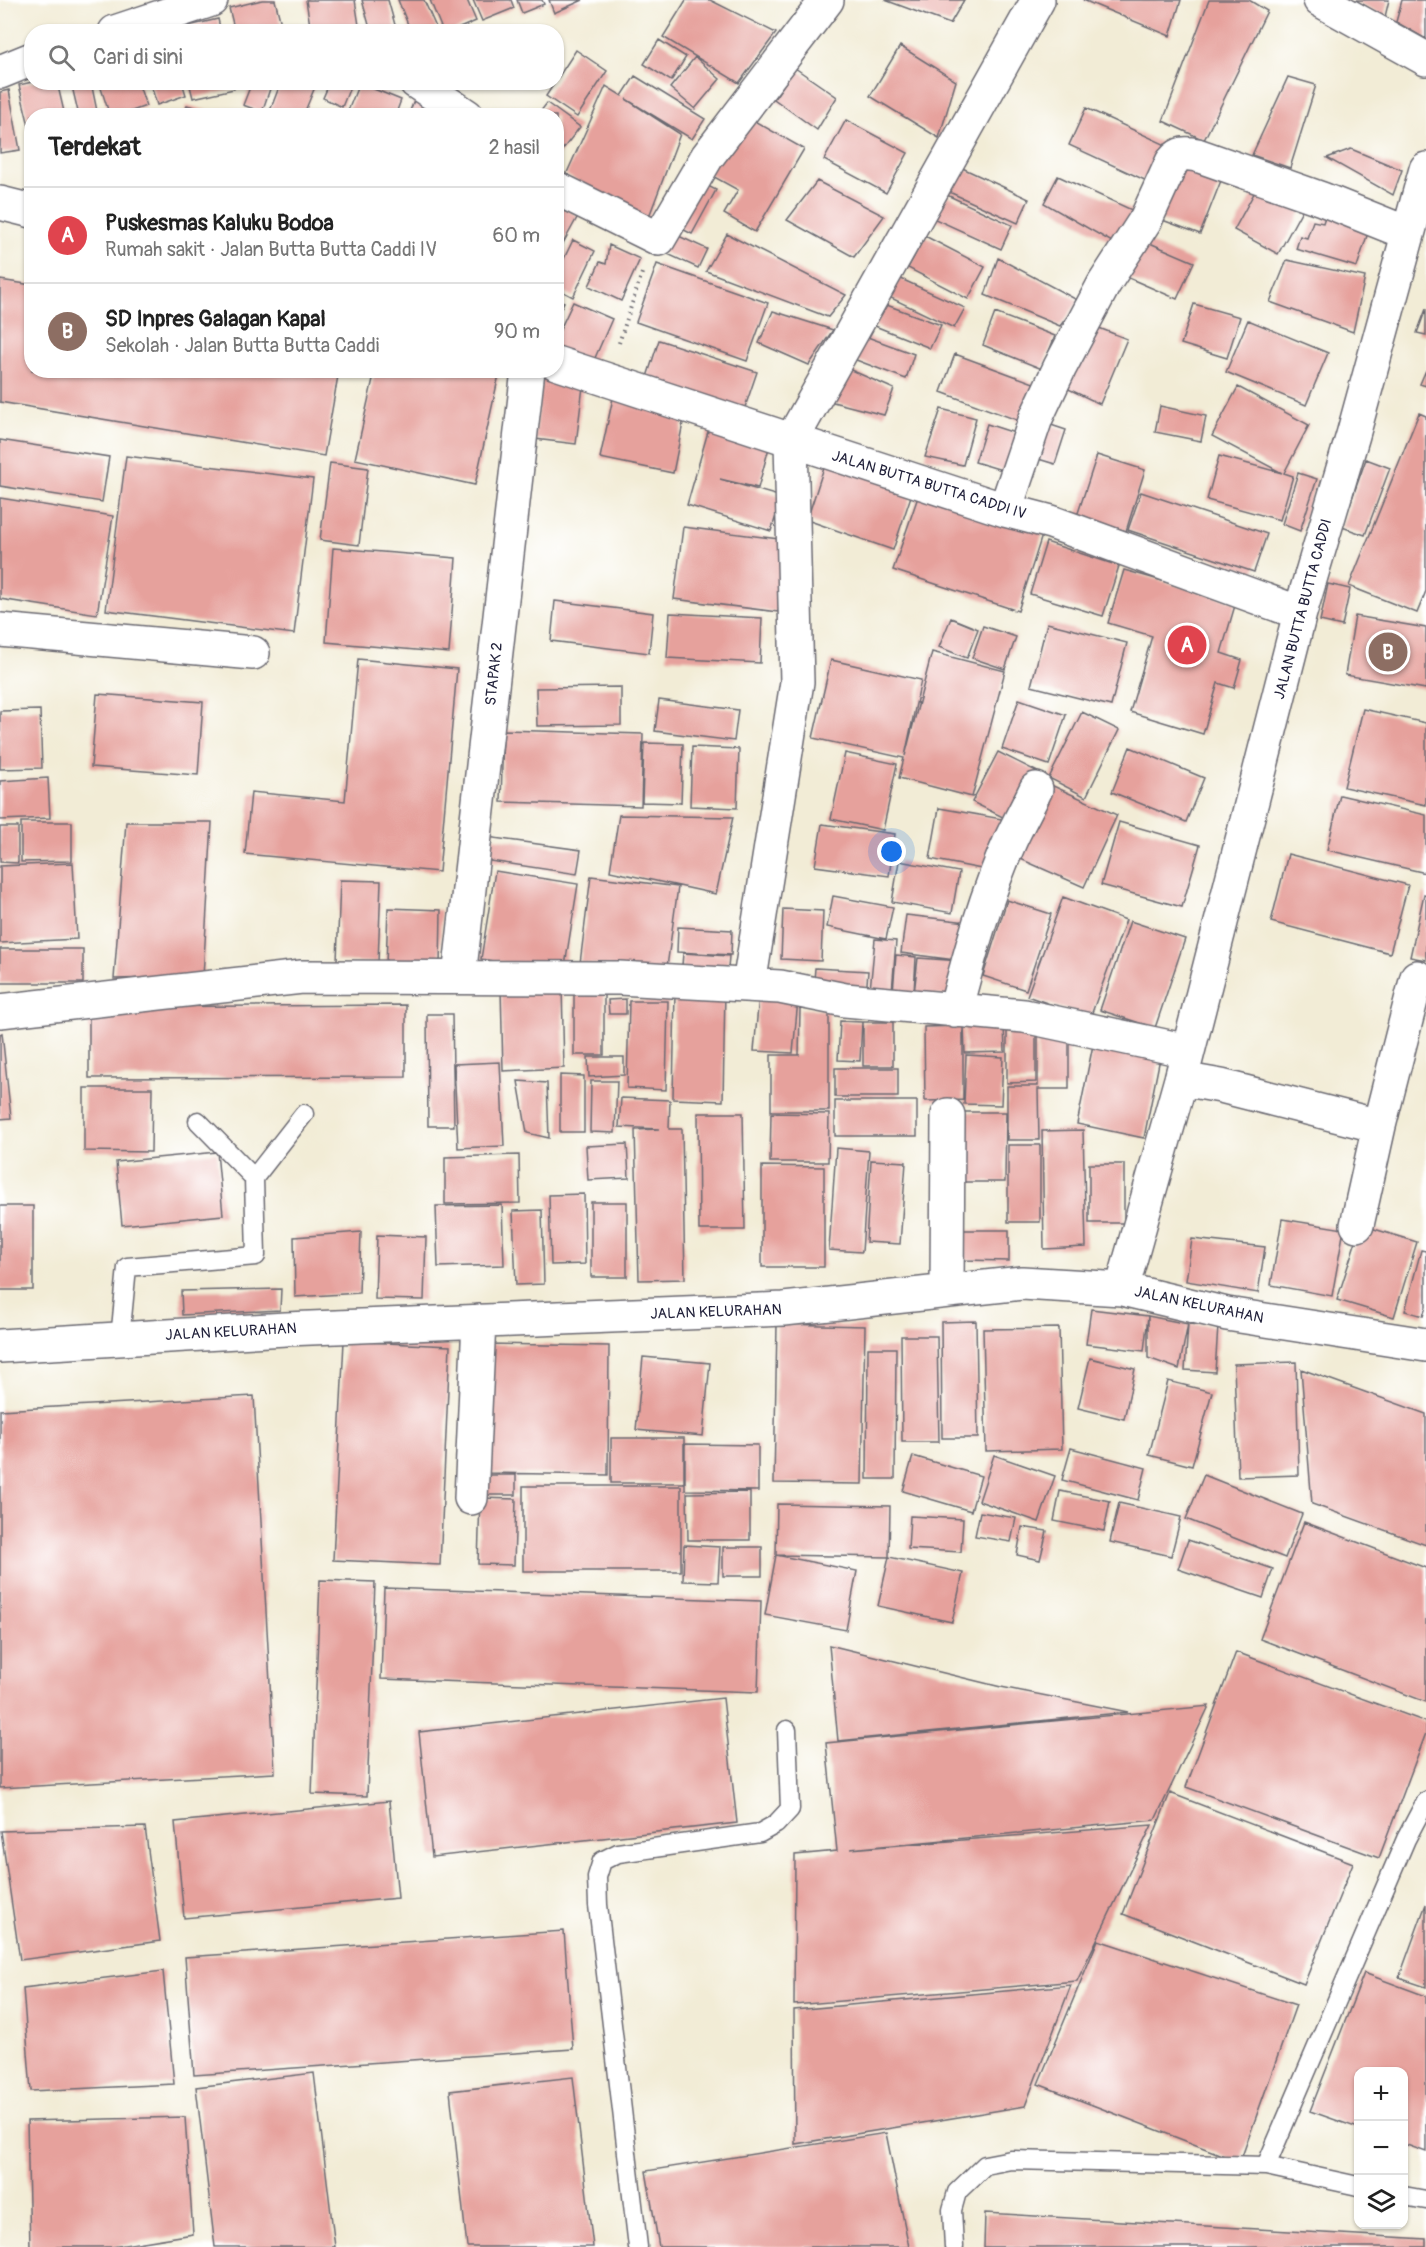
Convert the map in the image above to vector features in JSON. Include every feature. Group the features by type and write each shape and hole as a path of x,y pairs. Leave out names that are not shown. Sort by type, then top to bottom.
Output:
{"street":[{"path":"139,24 211,0"},
{"path":"564,192 659,239 707,158 827,0"},
{"path":"749,985 797,682 791,441 1038,0"},
{"path":"1320,0 1426,59"},
{"path":"0,72 24,62"},
{"path":"428,90 455,108"},
{"path":"1005,510 1036,418 1060,367 1099,293 1146,219 1172,162 1178,155 1186,153 1197,155 1322,199 1407,233"},
{"name":"JALAN BUTTA BUTTA CADDI","path":"1122,1289 1184,1065 1300,613 1356,423 1426,169"},
{"path":"0,203 24,209"},
{"name":"JALAN BUTTA BUTTA CADDI IV","path":"564,366 1005,510 1051,522 1300,613"},
{"name":"STAPAK 2","path":"459,977 527,378"},
{"path":"0,630 253,653"},
{"path":"955,1011 973,944 994,880 1036,789"},
{"path":"0,1011 302,977 619,978 780,987 845,1000 1024,1016 1184,1065 1221,1086 1379,1126"},
{"path":"1357,1225 1379,1126 1417,977"},
{"path":"947,1291 948,1115"},
{"name":"JALAN KELURAHAN","path":"0,1346 479,1321 784,1309 1022,1283 1122,1289 1227,1314 1426,1345"},
{"path":"471,1498 479,1321"}],"lane":[{"path":"120,1339 127,1267 256,1256 254,1178 304,1114"},
{"path":"198,1121 254,1178"},
{"path":"638,2247 598,1905 597,1877 602,1861 618,1852 760,1833 776,1824 790,1809 787,1730"},
{"path":"1266,2166 1406,1839 1426,1801"},
{"path":"954,2247 952,2210 957,2192 985,2165 1011,2160 1266,2166 1354,2185"},
{"path":"1408,2197 1426,2200"}],"path":[{"path":"606,380 644,267 659,239"}],"building":[{"path":"262,0 275,0 281,24 233,24 229,8"},
{"path":"306,0 355,0 359,24 310,24"},
{"path":"362,0 388,0 395,24 369,24"},
{"path":"398,0 424,0 434,24 408,24"},
{"path":"430,0 467,0 476,21 469,24 440,24"},
{"path":"473,0 511,0 514,8 482,21"},
{"path":"517,0 542,0 544,4 522,13"},
{"path":"549,0 583,0 554,13"},
{"path":"686,0 710,0 776,33 739,83 663,37"},
{"path":"885,0 964,0 950,24"},
{"path":"1083,0 1181,0 1170,36"},
{"path":"1209,0 1249,0 1267,11 1204,140 1163,121"},
{"path":"1351,0 1389,0 1385,17"},
{"path":"1402,0 1426,0 1426,39 1396,22"},
{"path":"218,19 219,24 197,24"},
{"path":"659,40 686,57 671,81 644,64"},
{"path":"900,46 956,81 939,138 870,96"},
{"path":"576,50 607,71 577,117 546,96 550,90 564,90 564,68"},
{"path":"695,57 720,79 695,109 670,88"},
{"path":"795,68 837,97 817,130 774,99"},
{"path":"635,76 705,119 692,139 626,99 680,134 647,222 566,175 606,86 622,96"},
{"path":"1288,77 1316,85 1290,168 1252,155"},
{"path":"24,84 24,90 59,90 63,108 25,108 19,85"},
{"path":"9,90 20,150 0,153 0,92"},
{"path":"73,90 93,90 96,108 77,108"},
{"path":"102,90 141,90 146,106 140,108 107,108"},
{"path":"152,90 184,90 186,95 157,105"},
{"path":"191,90 229,90 193,98"},
{"path":"249,90 270,90 263,108 243,105"},
{"path":"278,90 314,90 306,108 271,108"},
{"path":"326,90 349,90 342,107 323,98"},
{"path":"356,90 376,90 401,100 398,108 349,108"},
{"path":"415,98 436,107 436,108 411,108"},
{"path":"547,103 554,108 543,108"},
{"path":"1086,108 1166,145 1149,182 1069,145"},
{"path":"742,114 804,149 755,232 724,214 738,190 707,173"},
{"path":"564,115 580,127 564,148"},
{"path":"846,120 908,153 886,193 824,160"},
{"path":"1351,149 1402,170 1393,195 1327,158"},
{"path":"1179,162 1222,178 1200,234 1157,218"},
{"path":"958,166 1029,199 1018,223 947,191"},
{"path":"1058,176 1134,211 1112,242 1044,203"},
{"path":"698,181 716,190 692,234 674,225"},
{"path":"817,181 884,216 854,257 787,220"},
{"path":"1258,186 1302,210 1278,254 1234,230"},
{"path":"947,195 1012,225 1001,249 935,219"},
{"path":"564,208 578,216 564,241"},
{"path":"1327,210 1371,223 1357,267 1296,249 1300,236 1307,238 1313,221 1323,223"},
{"path":"670,232 707,249 698,268 661,251"},
{"path":"727,234 846,295 828,317 706,271"},
{"path":"925,236 985,267 968,299 908,268"},
{"path":"1138,238 1194,262 1177,299 1122,275"},
{"path":"573,240 595,251 573,297 564,292 564,259"},
{"path":"609,245 640,259 621,301 589,286 600,262 606,264"},
{"path":"998,258 1079,301 1060,326 985,295"},
{"path":"1287,260 1365,277 1353,332 1270,302"},
{"path":"657,264 768,303 747,361 636,322"},
{"path":"899,278 965,308 954,328 889,297"},
{"path":"0,280 24,284 24,378 338,378 324,456 0,402"},
{"path":"573,302 612,319 591,367 564,355 564,321"},
{"path":"884,304 941,325 930,348 875,326"},
{"path":"1194,304 1240,317 1227,358 1181,344"},
{"path":"1426,309 1426,335 1417,333"},
{"path":"773,311 833,330 809,365 759,343"},
{"path":"995,313 1055,336 1042,369 983,345"},
{"path":"1248,320 1328,353 1306,405 1226,372"},
{"path":"1094,326 1127,339 1100,404 1060,385"},
{"path":"862,335 914,354 906,379 851,358"},
{"path":"659,340 757,372 743,413 646,380"},
{"path":"955,354 1039,385 1025,423 941,392"},
{"path":"844,367 894,389 884,415 829,401"},
{"path":"1426,370 1426,386 1420,384"},
{"path":"564,376 584,378 576,444 535,439 542,378 564,378"},
{"path":"373,378 498,378 475,485 355,459"},
{"path":"1238,387 1309,425 1284,473 1293,476 1280,520 1207,500 1219,456 1282,473 1212,436"},
{"path":"613,398 685,413 673,473 600,458"},
{"path":"1160,406 1206,416 1201,441 1155,432"},
{"path":"941,409 976,418 963,465 925,457"},
{"path":"1419,413 1426,416 1426,591 1417,613 1349,586"},
{"path":"1036,420 1066,430 1055,464 1025,455"},
{"path":"987,424 1024,436 1012,473 975,462"},
{"path":"709,428 770,444 758,488 720,479 782,497 771,531 687,505"},
{"path":"0,440 109,457 102,502 0,486"},
{"path":"1097,455 1145,470 1126,531 1077,516"},
{"path":"126,456 313,479 294,634 106,610"},
{"path":"827,458 914,487 893,550 807,520"},
{"path":"1366,459 1390,468 1365,535 1342,527"},
{"path":"330,463 368,468 359,545 320,540"},
{"path":"1298,473 1317,479 1300,531 1282,524"},
{"path":"921,488 1044,529 1018,611 893,570"},
{"path":"1141,492 1267,534 1254,572 1128,530"},
{"path":"0,498 113,516 97,614 0,599"},
{"path":"683,527 787,540 778,612 674,599"},
{"path":"1046,542 1119,566 1103,616 1030,594"},
{"path":"333,548 456,558 449,653 326,642"},
{"path":"1124,570 1236,602 1221,653 1242,660 1234,688 1218,683 1203,734 1130,712 1152,636 1108,623"},
{"path":"1328,584 1350,589 1342,626 1320,621"},
{"path":"555,601 653,613 649,653 551,641"},
{"path":"670,613 762,618 760,663 667,658"},
{"path":"1355,616 1426,628 1426,689 1345,675"},
{"path":"951,618 978,629 967,658 939,647"},
{"path":"1047,623 1127,643 1111,706 1031,686"},
{"path":"983,626 1016,637 1005,669 972,658"},
{"path":"932,652 1005,671 972,797 899,778 904,758 813,738 831,660 921,680 905,756"},
{"path":"358,659 457,669 439,872 245,854 251,792 345,801"},
{"path":"621,687 621,725 537,726 536,688"},
{"path":"97,694 203,702 198,775 91,767"},
{"path":"1019,699 1066,715 1049,765 1002,749"},
{"path":"659,700 738,710 734,741 655,731"},
{"path":"1363,709 1426,723 1426,805 1344,787"},
{"path":"40,710 42,768 0,769 0,711"},
{"path":"1082,712 1119,730 1086,797 1049,778"},
{"path":"503,730 643,734 641,806 501,802"},
{"path":"644,743 683,744 681,803 642,802"},
{"path":"692,747 739,749 737,808 690,806"},
{"path":"1130,747 1204,778 1186,822 1112,792"},
{"path":"998,752 1042,774 1017,824 972,802"},
{"path":"845,753 897,764 883,830 831,819"},
{"path":"48,778 50,818 0,820 0,781"},
{"path":"1040,780 1117,815 1084,887 1007,853"},
{"path":"1340,795 1426,815 1426,873 1327,850"},
{"path":"939,808 1002,819 992,871 930,859"},
{"path":"619,815 733,817 716,894 610,871"},
{"path":"21,822 72,822 72,861 21,862"},
{"path":"126,822 212,822 203,977 114,979"},
{"path":"1119,822 1200,845 1182,907 1101,885"},
{"path":"822,824 895,834 889,876 815,866"},
{"path":"0,827 18,827 18,863 0,862"},
{"path":"487,837 581,850 577,874 484,860"},
{"path":"1288,854 1408,885 1390,953 1271,922"},
{"path":"899,861 959,872 952,913 892,902"},
{"path":"73,863 77,939 0,943 0,866"},
{"path":"495,871 578,884 564,972 481,959"},
{"path":"591,876 678,887 666,974 580,963"},
{"path":"340,880 381,881 378,963 337,961"},
{"path":"1424,894 1426,895 1426,960 1410,957"},
{"path":"833,896 893,907 886,939 827,927"},
{"path":"1063,897 1126,920 1090,1018 1027,996"},
{"path":"1007,900 1051,914 1026,990 983,976"},
{"path":"388,908 441,910 440,967 386,965"},
{"path":"783,909 823,911 821,961 781,959"},
{"path":"906,915 967,922 963,961 901,953"},
{"path":"1130,921 1185,939 1155,1028 1100,1010"},
{"path":"678,927 732,930 731,955 677,952"},
{"path":"875,939 896,941 892,992 870,990"},
{"path":"0,949 83,949 83,983 0,983"},
{"path":"683,953 729,956 727,981 681,978"},
{"path":"896,955 916,957 914,993 893,992"},
{"path":"918,958 961,961 958,997 914,994"},
{"path":"815,968 868,971 866,996 813,993"},
{"path":"574,983 604,983 604,1055 574,1055"},
{"path":"562,987 564,1068 503,1071 501,989"},
{"path":"675,990 725,990 723,1101 673,1099"},
{"path":"759,996 798,1000 793,1053 754,1051"},
{"path":"626,999 626,1014 609,1014 608,1000"},
{"path":"629,1001 668,1001 666,1090 627,1088"},
{"path":"406,1005 406,1077 89,1078 89,1007"},
{"path":"800,1009 829,1010 829,1111 771,1111 771,1055 799,1055"},
{"path":"427,1014 452,1014 454,1126 428,1126"},
{"path":"840,1021 862,1022 860,1061 838,1060"},
{"path":"863,1022 893,1022 893,1066 863,1066"},
{"path":"1004,1025 1005,1052 965,1053 964,1026"},
{"path":"963,1026 963,1100 925,1101 924,1027"},
{"path":"1007,1027 1036,1027 1036,1082 1007,1083"},
{"path":"2,1033 11,1118 0,1119 0,1034"},
{"path":"1038,1033 1069,1034 1069,1089 1038,1089 1039,1140 1007,1140 1007,1086 1038,1086"},
{"path":"1095,1035 1162,1048 1144,1138 1077,1124"},
{"path":"966,1055 1003,1057 1001,1105 964,1104"},
{"path":"588,1057 624,1057 624,1075 589,1077"},
{"path":"500,1062 504,1146 458,1148 454,1064"},
{"path":"835,1068 898,1068 898,1097 835,1097"},
{"path":"560,1075 584,1076 584,1132 560,1132"},
{"path":"518,1081 547,1083 549,1138 527,1133"},
{"path":"591,1081 617,1081 615,1133 590,1132"},
{"path":"84,1088 152,1088 151,1152 84,1151"},
{"path":"621,1098 670,1100 669,1129 682,1129 685,1279 639,1280 635,1130 659,1129 619,1127"},
{"path":"835,1101 917,1101 917,1136 835,1136"},
{"path":"963,1112 1006,1112 1005,1182 962,1182"},
{"path":"698,1113 743,1113 745,1230 699,1230"},
{"path":"771,1113 829,1114 828,1162 770,1162"},
{"path":"1083,1130 1086,1247 1044,1249 1042,1131"},
{"path":"627,1144 629,1178 588,1180 586,1146"},
{"path":"1008,1145 1040,1145 1040,1222 1008,1222"},
{"path":"836,1148 869,1151 862,1252 829,1250"},
{"path":"217,1152 223,1215 122,1225 116,1162"},
{"path":"519,1155 520,1203 445,1204 445,1157"},
{"path":"871,1160 906,1162 900,1244 866,1242"},
{"path":"1089,1164 1124,1164 1124,1223 1089,1223"},
{"path":"762,1166 824,1167 824,1267 762,1267"},
{"path":"584,1194 585,1264 551,1265 549,1195"},
{"path":"591,1202 627,1202 627,1277 591,1277"},
{"path":"502,1205 504,1265 438,1267 436,1206"},
{"path":"0,1206 33,1206 33,1290 0,1290"},
{"path":"542,1210 544,1284 516,1285 513,1211"},
{"path":"1282,1219 1344,1229 1332,1296 1271,1285"},
{"path":"1361,1225 1417,1242 1394,1317 1337,1300"},
{"path":"964,1230 1009,1230 1009,1261 964,1260"},
{"path":"361,1232 359,1293 295,1297 294,1237"},
{"path":"377,1235 426,1237 424,1300 375,1299"},
{"path":"1192,1239 1265,1247 1258,1293 1186,1281"},
{"path":"1421,1250 1426,1251 1426,1307 1423,1316 1405,1311"},
{"path":"281,1289 280,1310 182,1315 181,1291"},
{"path":"1091,1309 1148,1316 1144,1351 1086,1344"},
{"path":"1148,1316 1188,1324 1179,1369 1148,1358"},
{"path":"976,1321 978,1438 942,1438 941,1322"},
{"path":"777,1324 865,1326 862,1484 774,1483"},
{"path":"1188,1324 1218,1326 1215,1372 1185,1370"},
{"path":"1059,1328 1062,1449 986,1451 983,1329"},
{"path":"901,1336 937,1336 939,1442 902,1442"},
{"path":"344,1341 450,1346 440,1565 333,1560"},
{"path":"487,1344 609,1346 608,1475 485,1473"},
{"path":"868,1348 896,1348 895,1479 867,1479"},
{"path":"643,1357 710,1363 703,1436 636,1430"},
{"path":"1090,1358 1135,1369 1124,1419 1078,1408"},
{"path":"1296,1362 1299,1475 1238,1477 1234,1364"},
{"path":"1301,1369 1426,1414 1426,1545 1312,1504"},
{"path":"1168,1381 1212,1392 1192,1466 1149,1455"},
{"path":"254,1396 275,1773 0,1788 0,1410"},
{"path":"611,1438 684,1438 684,1483 611,1483"},
{"path":"685,1444 758,1445 758,1491 685,1490"},
{"path":"1071,1448 1146,1468 1138,1500 1062,1480"},
{"path":"994,1455 1055,1476 1039,1522 979,1501"},
{"path":"913,1456 981,1476 971,1511 903,1491"},
{"path":"480,1475 516,1475 516,1495 480,1495"},
{"path":"1204,1475 1302,1514 1285,1558 1186,1519"},
{"path":"523,1486 681,1486 681,1571 523,1571"},
{"path":"1060,1491 1110,1501 1104,1531 1054,1521"},
{"path":"750,1492 750,1540 688,1540 687,1493"},
{"path":"480,1498 516,1499 514,1565 478,1564"},
{"path":"1119,1503 1181,1517 1171,1556 1110,1542"},
{"path":"777,1504 890,1506 889,1557 776,1555"},
{"path":"980,1512 1016,1518 1011,1542 975,1536"},
{"path":"910,1516 963,1519 961,1552 908,1549"},
{"path":"1304,1522 1426,1568 1426,1702 1260,1639"},
{"path":"1022,1527 1047,1531 1040,1560 1017,1555"},
{"path":"1188,1540 1273,1569 1263,1598 1178,1569"},
{"path":"684,1545 720,1547 718,1582 683,1581"},
{"path":"723,1547 762,1547 762,1576 723,1576"},
{"path":"776,1555 857,1571 846,1630 765,1615"},
{"path":"889,1557 963,1573 952,1622 878,1606"},
{"path":"320,1580 375,1582 367,1796 312,1794"},
{"path":"384,1588 761,1601 758,1692 381,1679"},
{"path":"829,1645 1001,1687 1128,1712 838,1741"},
{"path":"1236,1652 1426,1722 1426,1733 1379,1858 1186,1787"},
{"path":"723,1698 737,1823 432,1857 419,1732"},
{"path":"1209,1706 1155,1820 850,1849 1152,1825 1077,1981 794,2005 795,1855 837,1851 826,1743"},
{"path":"1170,1793 1353,1863 1304,1984 1123,1914"},
{"path":"389,1801 398,1898 184,1918 175,1822"},
{"path":"145,1827 160,1941 20,1960 1,1831"},
{"path":"1426,1904 1426,1987 1399,1978"},
{"path":"564,1931 573,2049 194,2075 185,1957"},
{"path":"1098,1940 1296,2005 1240,2162 1038,2084"},
{"path":"163,1971 174,2084 31,2091 23,1988"},
{"path":"1364,1973 1426,1996 1426,2152 1408,2145 1408,2067 1354,2067 1354,2127 1310,2111"},
{"path":"1071,1985 1025,2106 795,2144 794,2010"},
{"path":"314,2073 335,2247 215,2247 196,2087"},
{"path":"573,2077 593,2247 467,2247 450,2091"},
{"path":"185,2117 193,2234 112,2247 30,2247 27,2121"},
{"path":"886,2133 909,2247 659,2247 646,2171"},
{"path":"985,2213 1426,2239 1426,2247 984,2247"}],"place":[{"name":"Puskesmas Kaluku Bodoa","path":"1187,645"},
{"name":"SD Inpres Galagan Kapal","path":"1388,652"}]}
